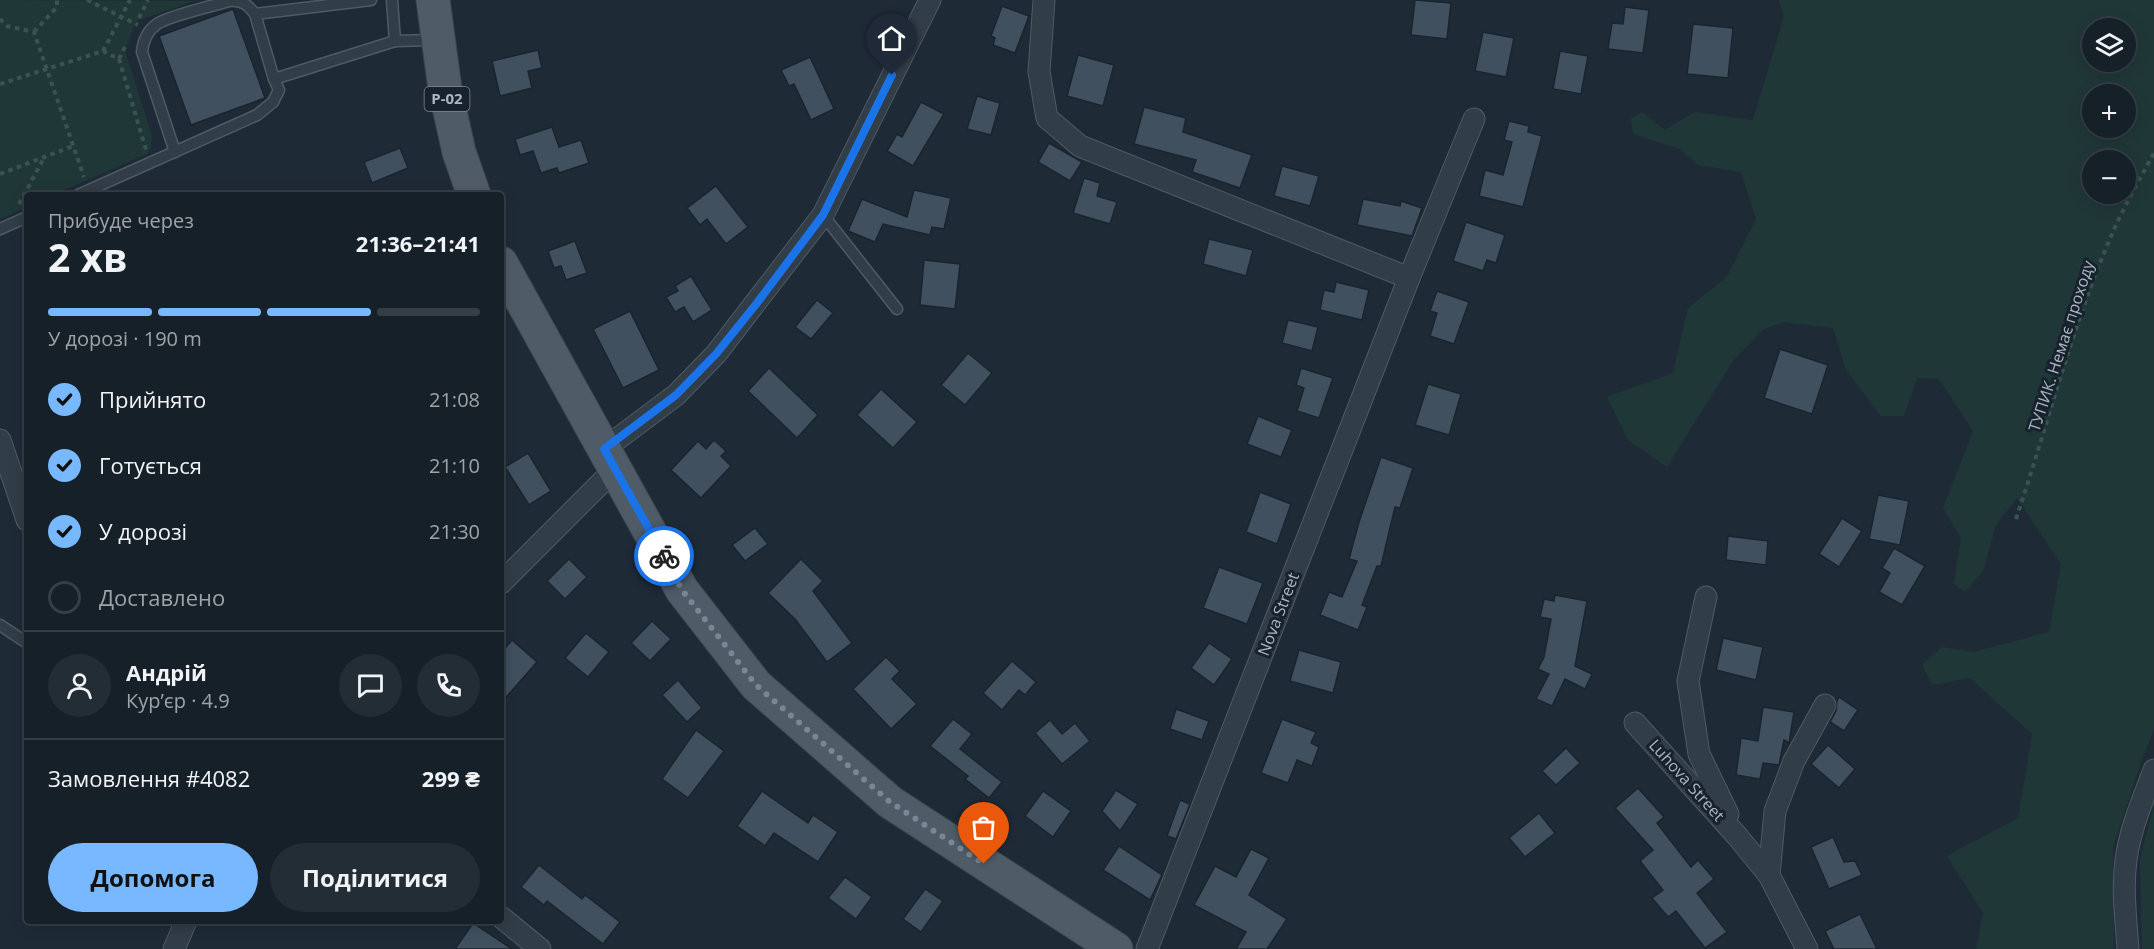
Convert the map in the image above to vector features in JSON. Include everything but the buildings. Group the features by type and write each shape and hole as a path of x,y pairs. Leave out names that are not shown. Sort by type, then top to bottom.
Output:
{"main road":[{"name":"Р-02","path":"433,0 447,100 459,152 473,192"},
{"path":"504,268 682,590 756,685 890,802 1116,949"}],"street":[{"path":"1044,0 1039,72 1047,117 1080,146 1408,279"},
{"path":"504,580 609,459 716,354 823,215 929,1"},
{"name":"Nova Street","path":"1147,949 1408,279 1474,119"},
{"path":"0,440 24,511"},
{"name":"Luhova Street","path":"1706,597 1688,681 1699,754 1738,837"},
{"path":"1769,874 1775,811 1794,761 1825,705"},
{"name":"Luhova Street","path":"1635,723 1769,874 1807,949"},
{"path":"2128,949 2124,886 2126,858 2132,829 2154,770"},
{"path":"504,919 540,949"},
{"path":"174,949 185,924"}],"lane":[{"path":"85,192 176,152 257,115 273,102 279,90 255,14 249,6 239,0 158,23 143,42 142,52 176,152"},
{"path":"255,14 371,0"},
{"path":"392,0 396,41"},
{"path":"274,79 396,41 439,40"},
{"path":"823,215 897,309"},
{"path":"3,227 24,218"},
{"path":"0,625 24,641"}],"path":[{"path":"34,32 57,7 57,0"},
{"path":"87,0 136,24 153,27"},
{"path":"103,51 130,0"},
{"path":"0,19 7,26 34,32"},
{"path":"34,32 89,190"},
{"path":"0,84 103,51 119,59 150,163"},
{"path":"0,174 73,146"},
{"name":"ТУПИК. Немає проходу","path":"2016,519 2046,431 2074,333 2112,232 2154,153"},
{"path":"3,227 45,156"}],"green space":[{"path":"0,0 194,1 137,21 125,50 152,136 151,148 147,154 60,192 24,192 24,208 0,219"},
{"path":"1779,0 2154,0 2154,729 2113,847 2114,949 1976,949 1983,913 1947,856 2018,818 2032,734 1970,678 1932,685 1922,665 1942,647 1974,652 2049,632 2061,564 2017,498 1996,525 1983,571 1965,592 1954,584 1961,538 1943,508 1973,431 1939,379 1917,378 1904,416 1881,416 1846,370 1833,328 1784,322 1762,330 1733,361 1667,467 1628,440 1607,397 1673,373 1688,308 1727,277 1756,219 1741,172 1698,165 1680,149 1633,134 1631,119 1642,112 1665,130 1695,112 1753,120 1784,17"},
{"path":"2154,805 2154,949 2142,949 2140,858"}],"way so far":[{"path":"664,556 682,590 756,685 890,802 984,864"}],"route":[{"path":"664,556 604,449 676,395 716,354 757,303 823,215 892,75"}]}
